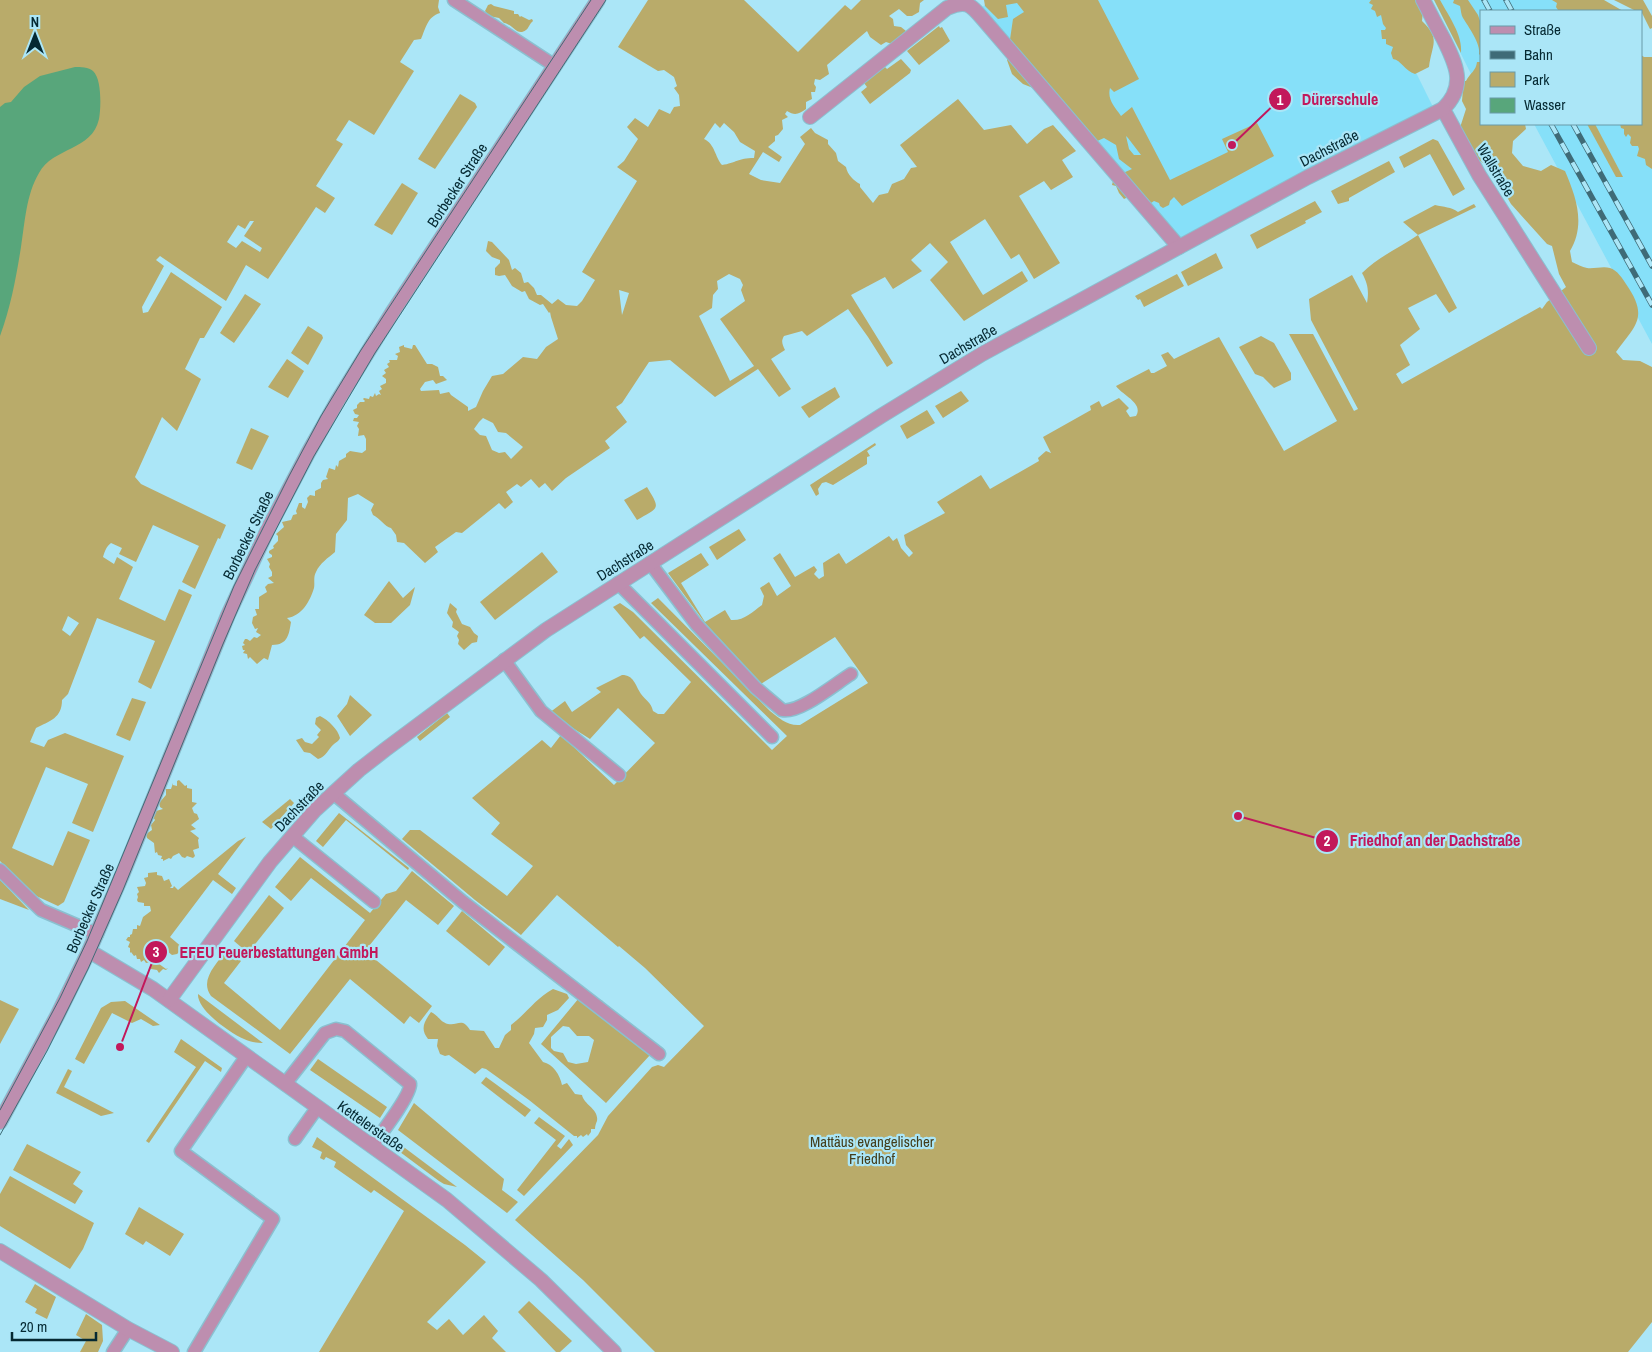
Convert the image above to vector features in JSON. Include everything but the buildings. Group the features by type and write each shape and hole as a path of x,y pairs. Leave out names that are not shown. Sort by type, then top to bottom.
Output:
{"street":[{"name":"Borbecker Straße","path":"0,1122 57,1016 97,934 228,615 268,529 296,476 338,400 372,345 598,0"},
{"path":"1423,0 1454,60 1457,74 1454,93 1451,100 1442,110"},
{"path":"810,117 947,8 959,2 965,2 971,5 983,18 1179,247"},
{"name":"Dachstraße","path":"170,1000 254,883 292,836 333,793 386,749 546,630 952,372 1017,334 1308,177 1442,110"},
{"name":"Wallstraße","path":"1442,110 1475,168 1589,348"},
{"name":"Kettelerstraße","path":"89,951 117,966 170,1000 246,1057 447,1200 541,1280 614,1352"},
{"path":"0,1251 128,1329 172,1352"}],"lane":[{"path":"454,0 555,66"},
{"path":"650,563 696,624 756,688 782,710 786,711 797,708 851,674"},
{"path":"618,583 772,737"},
{"path":"504,660 541,711 619,775"},
{"path":"333,793 434,879 611,1012 659,1054"},
{"path":"292,836 374,902"},
{"path":"0,870 41,910 97,934"},
{"path":"284,1084 325,1032 336,1029 345,1031 410,1084 410,1088 402,1102 372,1146"},
{"path":"194,1352 274,1219 249,1193 180,1150 246,1057"},
{"path":"295,1139 317,1108"},
{"path":"113,1352 128,1329"}],"shaded area":[{"path":"993,0 1380,0 1436,113 1181,247 976,11"},
{"path":"1434,0 1571,0 1577,10 1480,10 1480,72 1472,76"},
{"path":"1652,73 1652,344 1535,125 1642,125"}],"green space":[{"path":"0,0 439,0 438,7 440,13 432,17 421,39 414,40 400,62 414,71 374,135 349,120 336,140 343,144 316,186 335,198 325,213 316,207 268,279 246,265 226,301 160,256 156,260 164,266 142,307 143,313 148,312 171,272 222,307 204,338 200,338 185,369 201,379 177,431 162,417 135,477 141,484 226,525 220,539 218,538 195,589 182,582 199,546 153,525 136,562 119,554 122,548 111,543 107,548 103,557 114,564 117,557 133,567 119,599 165,621 179,589 192,595 151,689 138,682 155,641 97,618 68,694 62,700 60,711 54,718 36,728 30,742 44,747 48,740 65,733 124,756 93,832 72,823 88,784 46,767 12,848 53,866 68,831 90,840 64,902 58,906 32,894 0,861","holes":["250,221 254,221 244,236 262,248 260,252 242,241 236,248 227,242 238,225 245,229","68,616 79,623 70,636 62,630"]},
{"path":"648,0 744,0 798,52 845,5 851,10 861,0 924,0 920,3 919,12 912,16 907,16 899,9 889,16 893,19 894,26 901,27 906,31 903,36 892,44 886,42 881,45 870,37 867,31 827,65 829,74 820,80 815,79 815,92 811,92 812,99 806,102 806,109 797,114 787,111 785,114 788,117 782,120 783,129 775,136 775,141 768,147 782,157 779,162 763,152 749,174 761,180 780,183 805,144 800,137 811,128 815,133 828,140 828,144 836,153 838,161 846,167 849,175 860,184 860,187 873,203 879,195 888,193 892,184 904,179 911,168 917,167 900,145 958,99 984,130 1011,125 1027,144 1044,129 1053,125 1076,151 1062,160 1073,177 1051,190 1044,181 1019,196 1060,263 1034,279 1019,254 1011,259 985,219 950,242 983,295 1022,271 1028,281 964,321 930,280 948,262 930,243 911,260 922,271 893,289 885,277 851,295 893,363 887,367 848,309 807,336 802,331 784,336 782,343 785,350 771,359 791,389 779,397 758,369 715,397 670,360 649,362 622,403 616,407 627,422 605,441 610,448 566,478 552,491 545,483 539,488 531,479 521,487 517,484 506,492 513,502 505,509 499,503 462,533 456,532 435,547 438,552 425,563 404,543 397,542 396,535 391,528 373,515 371,510 374,504 358,494 348,498 347,520 336,534 335,552 318,569 314,588 305,607 297,614 287,618 291,622 287,638 277,645 272,645 268,660 264,658 257,664 250,657 248,659 247,654 243,653 245,650 243,650 242,646 245,645 243,643 245,639 250,641 254,637 257,638 261,635 256,632 258,628 255,629 252,623 253,617 257,615 255,609 259,609 259,597 267,592 265,587 268,584 274,583 268,578 272,576 272,572 267,559 272,557 269,551 274,548 273,546 278,541 276,534 284,527 282,522 291,520 293,515 297,514 296,511 299,503 302,503 302,507 305,509 308,502 307,498 310,495 315,496 315,491 321,488 323,480 328,479 326,477 329,468 335,470 336,465 338,467 339,461 346,457 346,454 350,451 362,453 366,450 364,435 358,436 359,429 357,426 359,422 353,421 359,415 355,414 353,410 357,408 360,402 365,401 364,398 369,399 375,393 376,396 381,395 379,391 382,389 380,386 386,383 386,379 382,376 386,373 384,370 389,367 387,364 390,362 389,360 397,360 398,356 395,354 400,352 399,347 404,345 404,347 412,349 413,345 415,345 427,364 438,367 440,376 447,380 436,384 433,380 425,382 420,389 421,391 439,390 440,394 449,392 468,407 468,411 476,407 492,376 503,374 523,357 537,359 546,347 558,339 550,312 543,304 540,305 529,299 525,291 522,292 512,286 505,275 495,275 495,268 500,263 500,260 492,257 486,251 488,241 492,242 509,260 512,270 515,268 521,273 524,283 528,282 534,288 537,295 541,295 552,304 558,299 566,305 577,306 595,280 582,272 637,181 617,167 624,161 638,139 627,127 635,118 648,127 659,109 670,114 674,107 680,106 679,95 674,88 677,86 674,77 664,70 658,71 618,47","holes":["715,123 720,128 724,123 734,132 740,142 755,151 754,158 722,165 713,147 704,139","729,274 740,279 743,285 741,290 745,301 720,319 754,366 730,381 699,316 712,308 713,295 718,289 717,281","619,290 629,293 622,315","483,418 493,423 498,432 506,433 523,447 511,459 505,452 499,453 492,450 486,436 480,435 474,429"]},
{"path":"984,0 1098,0 1139,79 1114,92 1110,88 1111,100 1121,116 1132,107 1170,180 1228,152 1222,139 1257,123 1274,156 1182,206 1174,197 1169,205 1163,208 1159,203 1154,201 1151,203 1146,197 1143,200 1128,197 1124,199 1116,186 1112,185 1114,177 1132,169 1119,159 1116,145 1104,138 1095,142 1038,90 1023,84 1012,74 1007,60 1013,19 1024,12 1017,3 1006,5 1008,17 998,19 985,6","holes":["1126,136 1141,155 1134,155 1129,149"]},
{"path":"1371,0 1420,0 1423,11 1422,21 1432,33 1434,42 1429,67 1415,74 1393,59 1391,53 1393,47 1386,44 1386,39 1382,39 1381,30 1386,28 1381,15 1377,17 1375,11 1371,9 1373,5 1369,3"},
{"path":"1434,0 1440,0 1454,25 1460,39 1461,53"},
{"path":"1454,0 1468,0 1478,15 1480,21 1480,55 1476,40 1462,17 1460,6 1453,3"},
{"path":"1552,0 1604,0 1621,10 1558,10 1556,7 1557,3"},
{"path":"1614,0 1643,0 1652,16 1652,28 1650,29 1642,10 1634,10"},
{"path":"491,4 514,11 514,14 529,20 532,19 533,21 523,32 517,31 499,18 489,16 485,11 488,5"},
{"path":"939,26 940,28 942,27 950,41 919,65 907,51"},
{"path":"1642,56 1652,57 1652,169 1646,165 1645,159 1637,156 1638,146 1632,146 1630,143 1631,137 1628,134 1626,137 1624,129 1621,128 1620,125 1642,125"},
{"path":"901,59 911,70 910,73 870,104 861,92 867,87 864,83 885,67 887,69"},
{"name":"Mattäus evangelischer Friedhof","path":"1477,62 1480,62 1480,125 1525,125 1526,129 1513,141 1512,153 1523,166 1541,171 1551,165 1565,171 1573,191 1578,211 1578,231 1570,251 1572,262 1587,268 1604,267 1615,271 1633,295 1637,305 1638,313 1634,327 1616,352 1623,360 1640,361 1652,367 1652,1322 1628,1352 655,1352 583,1280 515,1220 598,1135 608,1116 652,1067 658,1065 664,1067 704,1026 645,968 557,895 521,935 475,900 402,839 410,830 420,830 507,896 533,866 491,834 500,823 472,798 542,740 551,748 561,735 614,785 655,743 618,708 590,739 549,713 565,701 572,712 601,692 596,688 622,675 626,675 636,684 653,711 658,714 664,714 691,682 644,636 640,639 613,607 620,603 633,612 772,750 787,736 651,603 658,598 770,711 787,723 800,725 868,683 835,637 761,684 705,623 668,573 701,553 709,565 681,583 705,622 725,610 731,620 748,616 762,605 764,596 760,588 769,582 777,596 791,586 773,558 780,553 795,577 814,566 817,570 814,574 819,579 824,576 823,563 839,553 846,564 889,536 893,541 897,538 901,548 909,557 913,553 906,545 904,535 945,513 937,502 981,475 990,489 1039,461 1038,458 1046,451 1051,453 1043,437 1091,410 1090,406 1099,401 1102,407 1119,398 1129,408 1126,411 1130,417 1136,416 1138,411 1135,403 1116,386 1149,369 1151,373 1154,373 1167,366 1161,355 1168,352 1174,359 1219,337 1284,451 1337,421 1289,334 1313,334 1354,411 1358,409 1311,320 1309,299 1352,275 1367,303 1368,288 1362,273 1382,257 1418,235 1457,308 1449,313 1436,294 1408,308 1420,329 1400,345 1410,365 1396,374 1402,384 1540,307 1542,309 1547,302 1566,287 1559,274 1552,246 1547,244 1511,204 1492,171 1471,153 1457,137 1466,109 1462,101 1463,89 1461,85 1474,70"},
{"path":"460,94 475,103 477,107 435,169 418,159"},
{"path":"1588,125 1596,125 1623,177 1616,177"},
{"path":"1433,139 1438,141 1465,189 1453,196 1430,154 1404,168 1399,157"},
{"path":"1389,161 1395,172 1349,198 1349,201 1338,204 1331,191"},
{"path":"402,183 418,193 392,235 374,225"},
{"path":"1315,201 1322,212 1305,221 1306,223 1257,249 1250,235"},
{"path":"1474,204 1476,207 1418,235 1403,222 1435,205 1458,212"},
{"path":"1216,253 1223,268 1188,286 1181,272"},
{"path":"1177,274 1184,286 1144,307 1140,299 1138,300 1135,296"},
{"path":"245,294 261,304 234,343 220,333"},
{"path":"308,326 322,335 323,338 308,365 291,353"},
{"path":"1261,336 1274,343 1291,373 1291,380 1274,388 1263,377 1255,374 1239,347"},
{"path":"287,359 304,371 288,398 268,387"},
{"path":"835,387 840,397 809,418 801,407"},
{"path":"961,391 969,401 943,418 935,406"},
{"path":"927,410 935,423 907,439 900,426"},
{"path":"251,428 269,436 252,470 236,463"},
{"path":"875,443 876,445 867,451 870,456 867,457 867,464 833,485 826,482 822,483 818,489 819,494 816,496 810,485"},
{"path":"647,487 656,507 650,513 637,520 624,500"},
{"path":"739,529 746,540 717,560 709,547"},
{"path":"542,552 558,572 495,620 480,602"},
{"path":"389,581 403,598 415,587 410,605 391,623 375,623 364,615"},
{"path":"450,603 457,609 456,612 462,624 470,627 478,636 477,642 472,643 464,650 458,644 457,636 459,632 452,627 453,622 447,613"},
{"path":"350,695 372,715 350,736 337,716 347,704"},
{"path":"132,698 146,702 130,741 116,735"},
{"path":"447,713 450,717 420,741 417,737"},
{"path":"320,716 332,725 340,738 325,755 318,759 310,753 304,752 296,740 302,738 305,742 312,744 319,737 317,735 321,730 315,724 316,718"},
{"path":"179,780 185,786 187,785 187,788 192,789 192,802 197,803 192,808 199,819 191,825 196,829 190,831 199,838 199,848 193,850 195,856 193,858 182,857 179,853 171,859 163,861 161,859 162,856 158,855 157,852 155,853 154,843 147,838 146,834 152,830 151,825 155,820 153,817 156,811 163,809 159,803 166,795 166,789 171,789 173,783 173,785 177,786 177,781"},
{"path":"290,799 294,803 271,829 262,822"},
{"path":"339,813 409,868 408,870 346,820 323,847 316,841"},
{"path":"246,837 218,874 236,888 232,894 213,880 170,937 183,948 177,954 172,955 167,951 165,959 159,955 155,961 166,969 168,968 166,970 163,969 159,973 157,970 151,969 151,962 146,963 144,960 141,962 140,959 137,959 136,955 134,956 130,953 130,948 128,947 130,942 126,940 132,934 133,929 137,929 137,925 140,926 143,917 151,911 150,906 144,906 144,903 137,900 139,892 137,887 145,886 144,878 148,877 148,873 157,872 157,875 162,876 164,881 169,879 172,886 170,888 174,886 178,890 238,841"},
{"path":"300,857 370,913 386,894 396,891 412,871 454,906 438,925 406,900 365,951 432,1006 419,1023 410,1016 404,1024 350,979 290,1054 211,996 207,984 208,978 214,966 227,950 241,961 224,983 280,1030 365,920 311,878 291,901 275,887"},
{"path":"0,880 29,910 0,899"},
{"path":"269,895 284,908 248,953 234,941"},
{"path":"462,911 505,947 489,966 446,931"},
{"path":"553,989 567,994 569,998 558,1010 547,1015 547,1020 543,1027 535,1028 529,1043 543,1062 556,1070 562,1085 567,1083 575,1094 582,1095 585,1102 596,1113 595,1129 591,1129 588,1136 587,1134 583,1137 581,1135 577,1138 577,1136 574,1136 486,1069 482,1068 475,1074 449,1055 440,1054 437,1046 438,1039 428,1039 424,1032 425,1022 431,1012 445,1023 462,1023 470,1030 484,1031 495,1048 499,1048 505,1035 511,1030 511,1025"},
{"path":"198,994 263,1043 246,1040 215,1020 203,1007"},
{"path":"590,995 603,1001 604,1007 652,1049 650,1055 606,1103 541,1044 579,998","holes":["563,1026 569,1027 577,1036 589,1036 594,1040 588,1062 576,1064 568,1062 563,1053 554,1051 551,1048 551,1037"]},
{"path":"0,1000 19,1009 0,1044"},
{"path":"125,1001 160,1025 153,1026 141,1019 132,1023 112,1013 84,1064 75,1059 101,1008 111,1002"},
{"path":"181,1039 222,1068 221,1072 205,1061 149,1143 146,1141 196,1067 174,1052"},
{"path":"318,1059 387,1107 380,1118 310,1070"},
{"path":"68,1069 72,1071 64,1087 114,1113 101,1116 56,1093"},
{"path":"486,1077 531,1110 525,1117 481,1083"},
{"path":"414,1103 504,1179 502,1190 518,1202 507,1213 398,1130"},
{"path":"539,1117 565,1136 557,1146 561,1149 569,1139 573,1145 524,1196 517,1190 556,1140 534,1123"},
{"path":"317,1137 486,1262 427,1322 437,1330 449,1319 463,1335 484,1315 498,1331 492,1338 506,1352 319,1352 404,1211 374,1190 371,1193 334,1167 336,1162 326,1157 324,1160 320,1158 322,1152 312,1147"},
{"path":"397,1142 457,1187 439,1181 400,1152"},
{"path":"27,1144 81,1172 73,1184 83,1191 75,1204 13,1170"},
{"path":"10,1176 94,1223 83,1249 70,1269 0,1226 0,1194"},
{"path":"139,1207 184,1234 170,1256 146,1241 143,1245 125,1234"},
{"path":"35,1284 56,1297 47,1319 35,1313 37,1309 25,1302"},
{"path":"529,1301 572,1341 560,1352 556,1352 518,1312"},
{"path":"86,1314 102,1325 103,1341 98,1352 80,1352 86,1341 76,1335"}],"water":[{"path":"75,67 89,69 96,75 100,94 99,119 89,137 53,158 45,165 35,181 27,209 13,292 0,336 0,107 5,103 11,102 24,87 40,76"}],"tram line":[{"path":"0,1110 60,998 87,941 234,586 289,476 321,416 361,350 591,0"},
{"path":"0,1135 47,1051 88,969 123,890 255,570 314,456 375,353 606,0"}],"railway":[{"path":"1484,0 1489,10"},
{"path":"1506,0 1511,10"},
{"path":"1552,125 1652,305"},
{"path":"1574,125 1652,266"}],"place":[{"name":"Dürerschule","path":"1232,145"},
{"name":"Friedhof an der Dachstraße","path":"1238,816"},
{"name":"EFEU Feuerbestattungen GmbH","path":"120,1047"}]}
